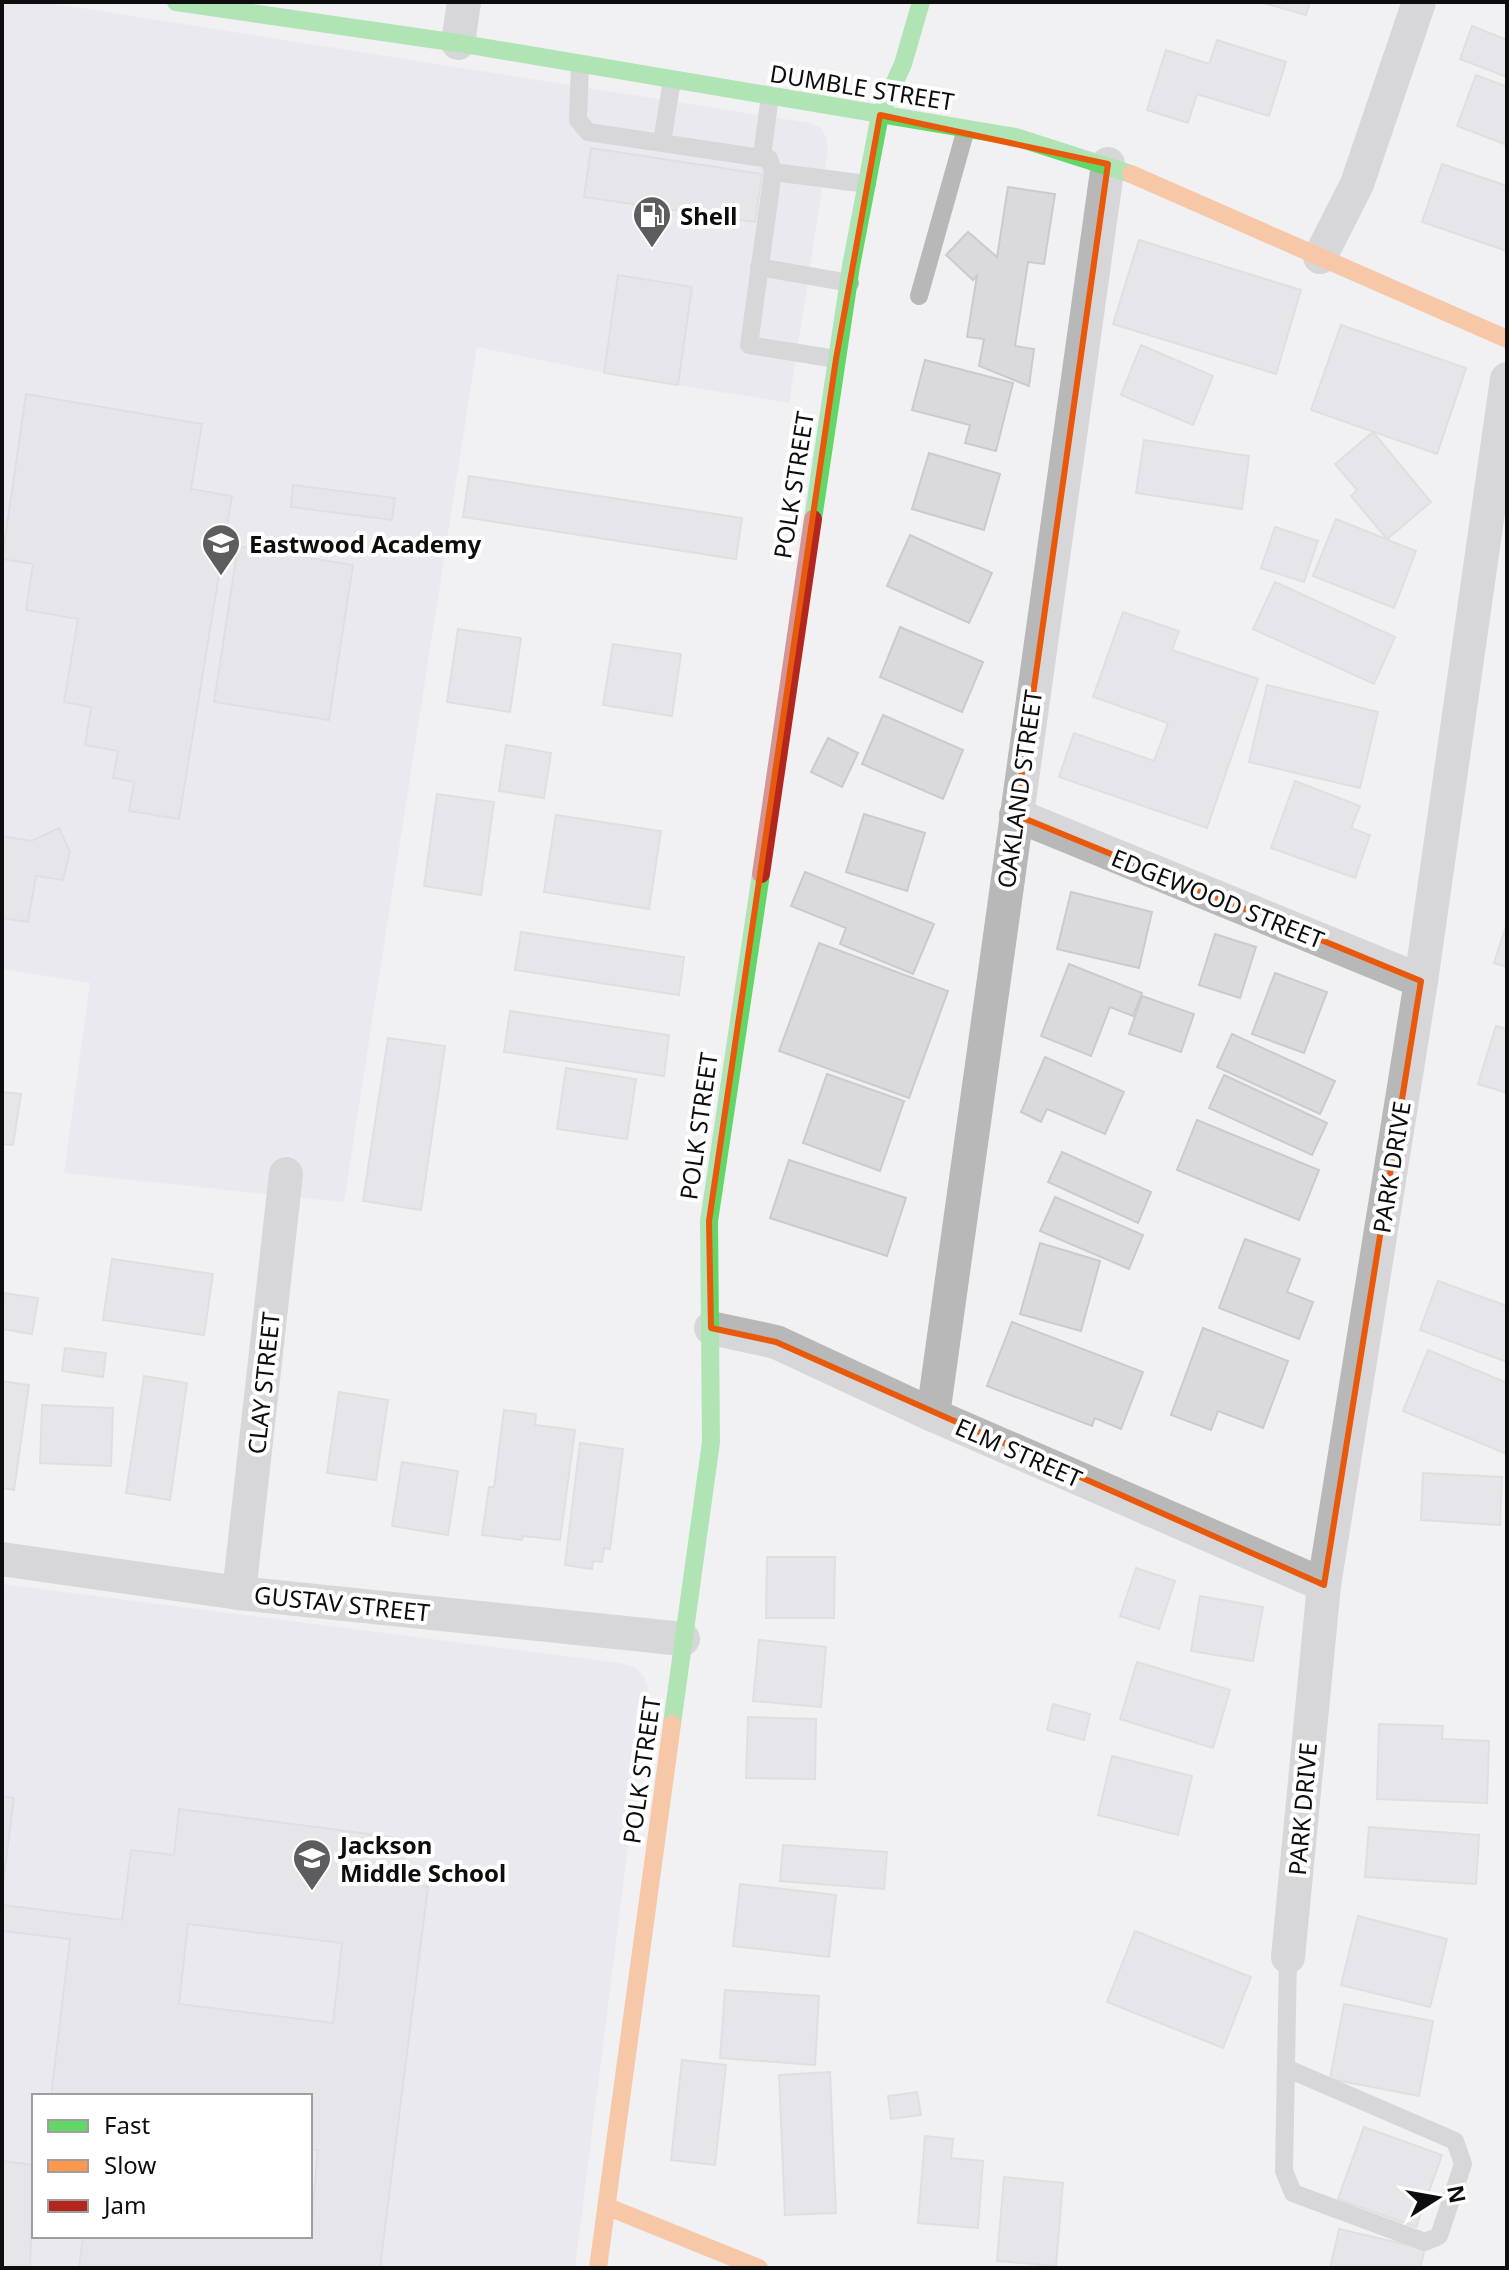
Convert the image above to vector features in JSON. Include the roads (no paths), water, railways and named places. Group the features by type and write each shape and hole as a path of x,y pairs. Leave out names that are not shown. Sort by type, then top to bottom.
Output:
{"main road":[{"name":"DUMBLE STREET","path":"176,2 458,43 1016,137 1108,164 1507,339"},
{"name":"POLK STREET","path":"598,2268 711,1442 709,1221 836,359 880,115 903,64 921,2"},
{"path":"608,2207 759,2268"}],"street":[{"path":"458,43 464,2"},
{"path":"1320,257 1357,184 1419,2"},
{"name":"OAKLAND STREET","path":"933,1415 1108,164"},
{"name":"PARK DRIVE","path":"1288,1957 1324,1585 1421,981 1507,379"},
{"name":"EDGEWOOD STREET","path":"1016,815 1421,981"},
{"name":"CLAY STREET","path":"239,1593 286,1174"},
{"name":"ELM STREET","path":"711,1328 776,1342 933,1415 1324,1585"},
{"name":"GUSTAV STREET","path":"2,1559 239,1593 683,1639"}],"lane":[{"path":"580,64 578,120 582,129 867,184"},
{"path":"662,142 672,80"},
{"path":"770,96 759,267 749,345 836,359"},
{"path":"919,296 966,129"},
{"path":"759,267 850,283"},
{"path":"1286,2068 1455,2141 1463,2164 1439,2236 1425,2242 1293,2193 1284,2171 1288,1957"}],"place":[{"name":"Shell","path":"652,249"},
{"name":"Eastwood Academy","path":"221,577"},
{"name":"Jackson Middle School","path":"312,1892"}]}
